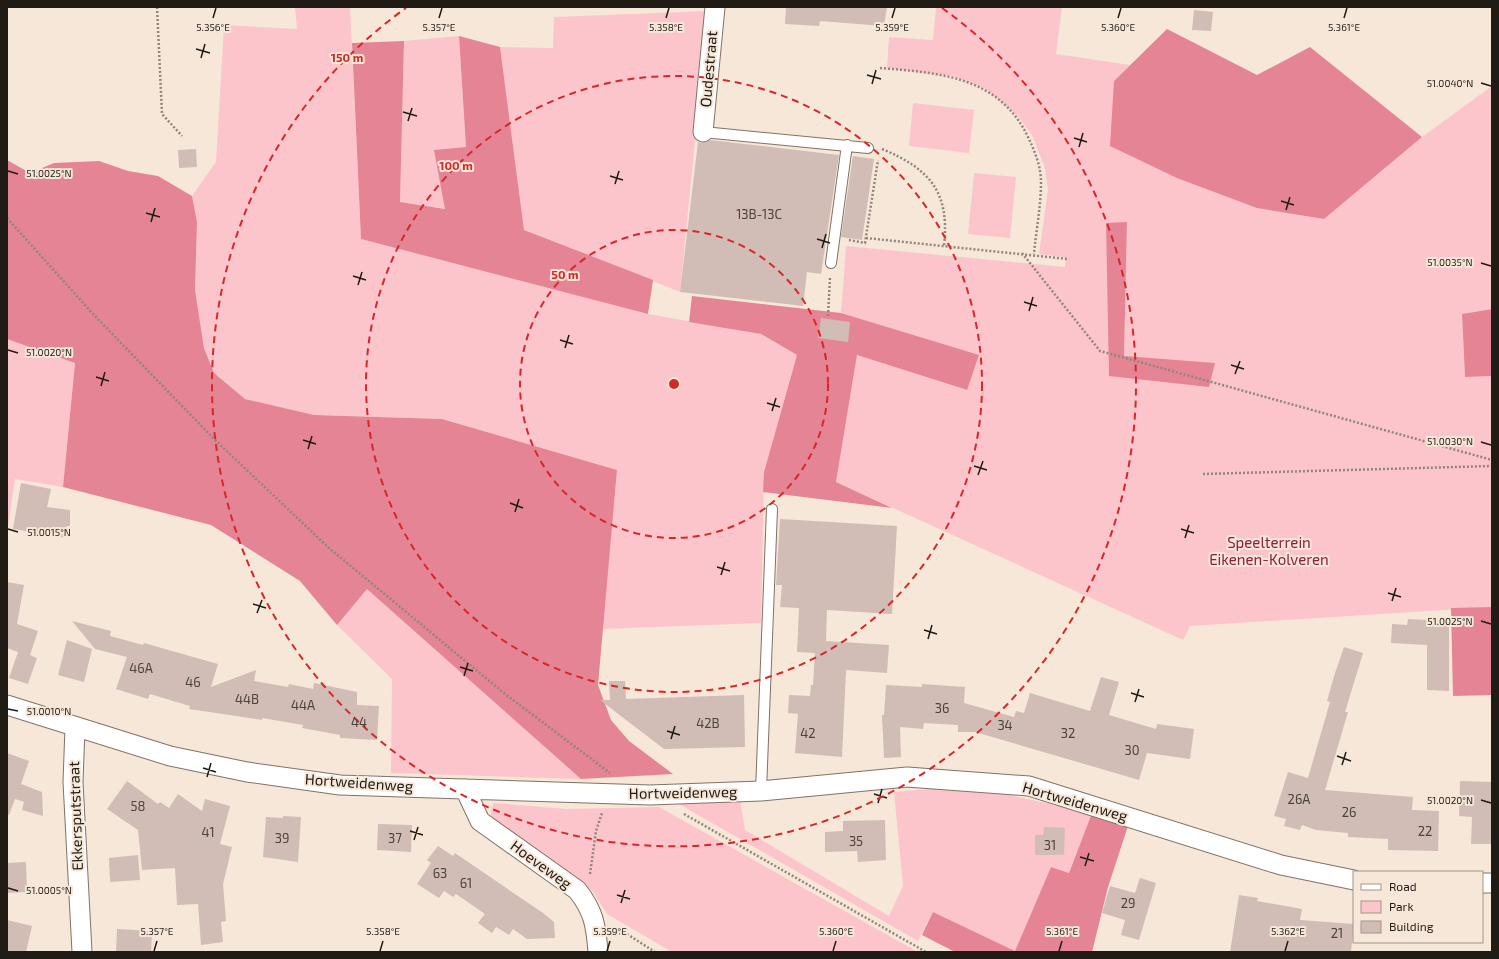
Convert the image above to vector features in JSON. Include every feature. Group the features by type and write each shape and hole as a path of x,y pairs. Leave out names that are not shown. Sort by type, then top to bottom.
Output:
{"street":[{"name":"Oudestraat","path":"703,132 715,7"},
{"name":"Hortweidenweg","path":"7,705 75,728 170,756 247,772 340,784 465,789 613,785 650,795 761,791 907,777 1029,786 1281,865 1353,880"},
{"name":"Ekkersputstraat","path":"75,728 73,782 82,952"},
{"name":"Hoeveweg","path":"465,789 480,821 576,890 587,903 592,912 597,932 598,952"}],"lane":[{"path":"703,132 868,148"},
{"path":"831,263 847,145"},
{"path":"761,791 772,510"}],"path":[{"path":"157,7 162,114 182,136"},
{"path":"880,68 951,76 972,84 1000,98 1022,123 1037,157 1041,181 1034,254"},
{"path":"834,238 866,242 880,148 902,157 920,169 932,182 942,200 946,228 944,246"},
{"path":"7,218 93,314 215,440 330,548 505,694 604,769 613,785 596,831 587,903"},
{"path":"866,238 1034,254 1067,259"},
{"path":"1022,253 1100,351 1492,460"},
{"path":"828,316 831,263"},
{"path":"1203,474 1492,466"},
{"path":"678,810 926,952"},
{"path":"597,932 627,934 655,952"}],"green space":[{"path":"295,7 350,7 361,239 648,314 761,334 797,355 764,472 761,623 602,629 617,470 442,419 314,415 245,399 214,373 204,348 195,290 197,222 192,196 216,162 224,25 297,29"},
{"name":"Speelterrein Eikenen-Kolveren","path":"936,7 1062,7 1056,54 1130,65 1114,81 1257,208 1324,219 1422,137 1492,86 1492,309 1462,314 1465,377 1492,376 1492,607 1190,626 1183,640 836,482 857,355 966,390 979,356 841,313 846,246 1065,267 1066,258 1039,254 1048,190 1045,168 1032,135 1017,115 986,89 952,76 887,68 889,37 933,40","holes":["1106,223 1127,223 1124,356"]},
{"path":"708,11 680,292 524,230 500,47 553,48 554,17"},
{"path":"459,36 466,147 435,150 446,209 400,202 404,41"},
{"path":"913,103 974,110 969,153 909,146"},
{"path":"974,173 1016,177 1010,238 968,234"},
{"path":"7,339 75,362 63,487 15,479 7,533"},
{"path":"367,588 581,779 391,773 392,679 337,625"},
{"path":"940,788 982,789 1092,813 1069,873 1051,867 1015,951 933,912 918,941 679,804 740,800 745,830 889,916 903,886 894,792"},
{"path":"494,803 568,809 659,807 918,952 672,952 607,914 593,892 572,874 504,831 491,817 491,809"}],"shaded area":[{"path":"1167,29 1257,75 1310,47 1422,137 1324,219 1257,208 1177,178 1110,146 1114,81"},
{"path":"459,36 500,47 524,230 653,280 648,314 361,239 352,43 404,41 400,202 445,209 434,150 466,147"},
{"path":"7,160 30,173 54,163 99,161 128,171 158,176 192,196 197,222 195,290 204,348 214,373 245,399 314,415 442,419 617,470 598,685 611,720 629,741 673,774 581,779 367,589 337,625 300,581 211,525 63,487 75,363 7,339"},
{"path":"1127,222 1124,356 1215,363 1209,387 1109,376 1106,223"},
{"path":"692,296 841,313 979,355 967,390 857,355 836,482 892,508 763,492 764,472 797,355 761,334 689,322"},
{"path":"1492,309 1492,376 1465,377 1462,314"},
{"path":"1492,607 1492,695 1453,696 1451,608"},
{"path":"1092,813 1128,826 1108,887 1092,952 955,952 922,935 933,912 1015,951 1051,867 1069,873"}],"building":[{"path":"786,7 887,7 884,26 820,21 819,26 785,24"},
{"path":"1194,10 1213,12 1211,31 1192,30"},
{"path":"710,140 839,155 821,274 807,272 803,306 680,292 698,142 702,143"},
{"path":"196,149 197,167 179,168 178,150"},
{"path":"853,156 874,159 862,240 841,237"},
{"path":"821,318 850,322 848,342 818,338"},
{"path":"21,483 51,489 47,507 70,510 70,526 67,526 67,538 13,529"},
{"path":"780,519 897,526 892,614 827,610 826,641 889,645 887,673 846,670 842,757 795,753 798,714 788,713 789,695 810,696 811,685 813,685 815,653 797,652 799,608 780,607 782,585 776,585"},
{"path":"7,582 24,585 17,624 38,631 30,655 37,658 28,684 9,678 18,652 7,648"},
{"path":"1408,619 1449,621 1449,691 1427,690 1427,645 1391,643 1392,624 1407,625"},
{"path":"72,621 111,631 110,636 143,645 144,643 218,664 211,687 256,670 254,681 288,687 289,684 313,689 314,683 357,692 357,705 379,706 377,740 340,738 340,735 302,728 303,725 262,718 262,720 189,709 190,706 150,694 148,699 116,689 127,657 95,649"},
{"path":"67,640 92,649 84,682 58,675"},
{"path":"1344,647 1363,653 1345,712 1348,712 1325,790 1413,797 1412,810 1439,811 1438,851 1388,850 1388,839 1348,837 1348,833 1316,830 1302,825 1300,830 1284,826 1286,819 1274,816 1288,772 1308,778 1330,702 1327,701"},
{"path":"1101,677 1119,682 1109,715 1156,729 1157,724 1194,729 1190,759 1147,753 1139,780 975,732 958,732 958,725 924,723 923,729 900,727 901,757 884,758 882,715 884,715 886,685 922,687 922,684 965,687 964,703 1014,717 1016,711 1024,713 1030,693 1090,711"},
{"path":"609,681 625,681 626,699 744,695 745,747 664,749 600,700 610,700"},
{"path":"7,753 29,761 21,784 42,792 43,816 22,810 24,802 15,799 9,815 7,815"},
{"path":"127,781 158,804 160,802 169,808 178,794 202,811 205,799 230,806 220,844 232,847 223,884 226,921 221,922 223,942 201,945 198,904 177,905 175,868 142,870 138,830 107,809"},
{"path":"1460,781 1492,782 1492,844 1471,844 1472,817 1459,816"},
{"path":"283,816 301,817 298,862 263,857 266,817 283,818"},
{"path":"885,820 886,860 858,862 857,851 825,852 825,832 843,831 843,821"},
{"path":"378,824 412,825 411,852 377,850"},
{"path":"1044,827 1065,828 1064,855 1035,855 1035,835 1043,835"},
{"path":"438,846 453,856 455,853 543,913 554,922 555,938 527,939 513,929 509,935 496,927 492,933 478,923 485,914 456,894 453,897 444,891 439,898 417,884 431,863 427,860"},
{"path":"138,855 140,880 110,882 109,858"},
{"path":"26,862 27,892 7,893 7,863"},
{"path":"1140,878 1156,883 1139,940 1121,935 1125,920 1102,913 1110,886 1135,893"},
{"path":"1239,895 1258,898 1257,901 1302,909 1300,920 1353,924 1351,952 1230,952"},
{"path":"7,920 32,926 26,952 7,952"},
{"path":"117,929 152,931 151,952 116,952"}]}
